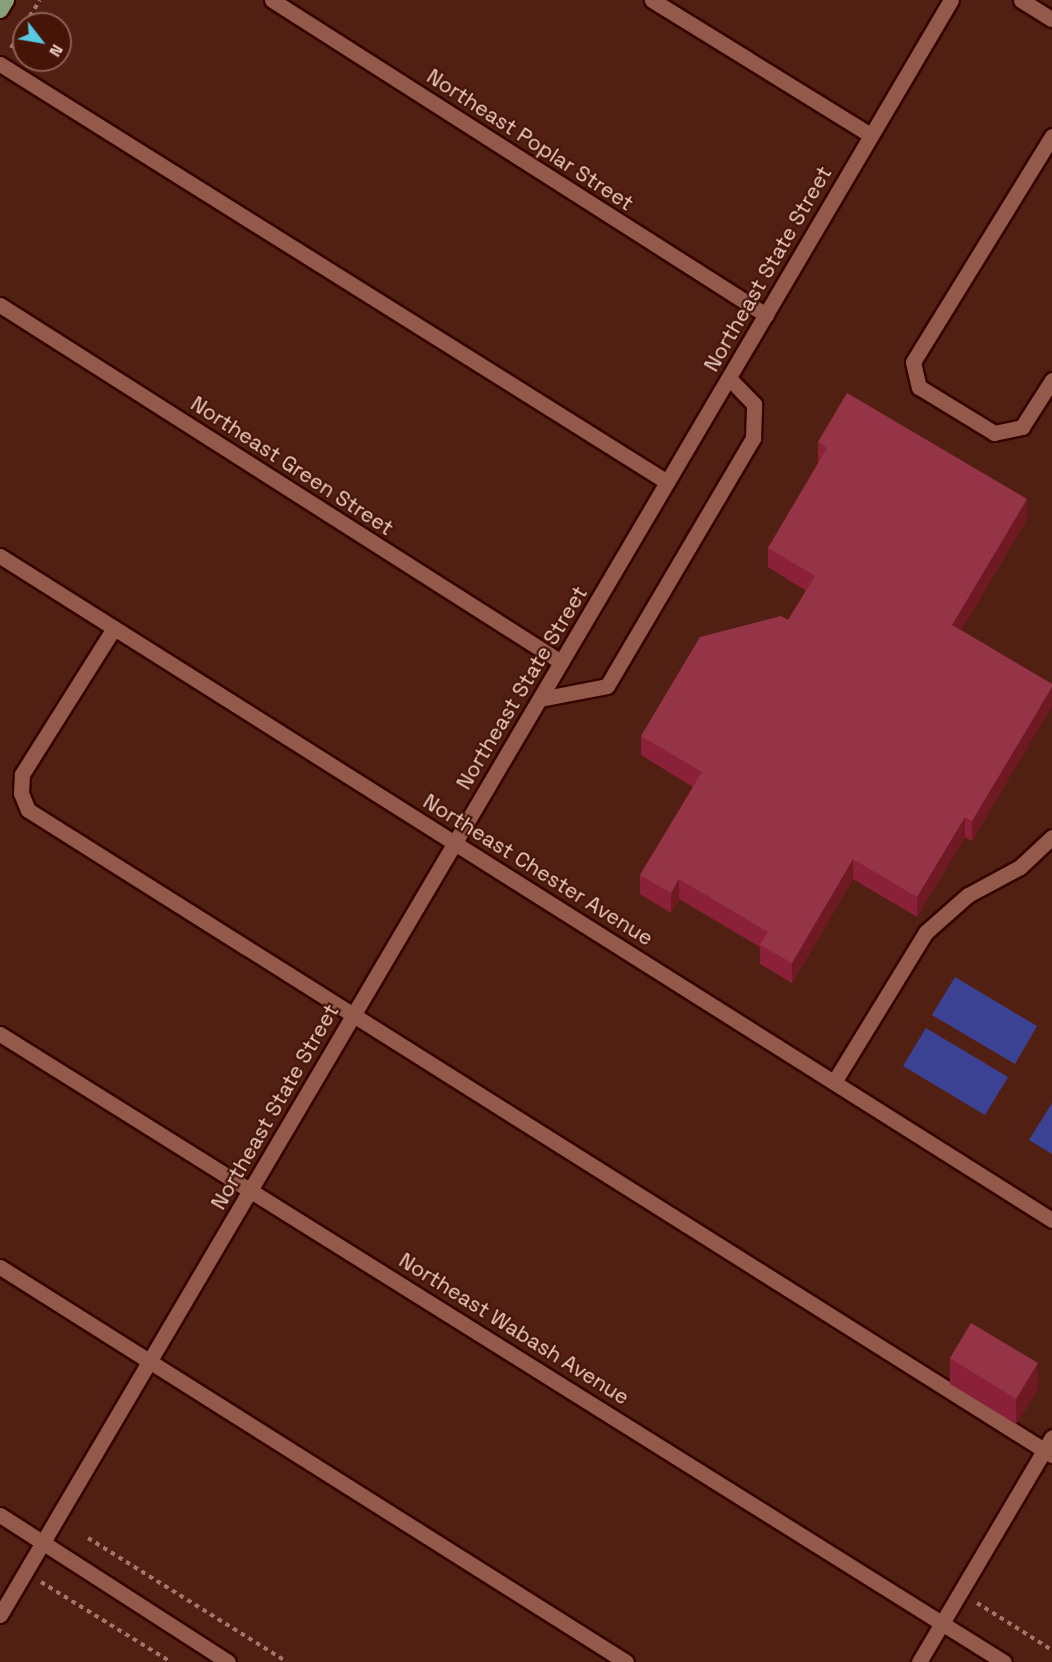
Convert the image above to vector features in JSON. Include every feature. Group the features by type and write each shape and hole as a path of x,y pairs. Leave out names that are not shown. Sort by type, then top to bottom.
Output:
{"main road":[{"path":"0,10 6,0"}],"street":[{"name":"Northeast Poplar Street","path":"272,0 766,315"},
{"path":"652,0 871,135"},
{"name":"Northeast State Street","path":"0,1615 951,0"},
{"path":"1021,0 1052,19"},
{"path":"0,64 668,482"},
{"path":"1052,136 913,362 919,387 994,432 1022,427 1052,380"},
{"name":"Northeast Green Street","path":"0,305 561,662"},
{"path":"540,699 576,696 607,686 613,676 753,438 754,404 729,378"},
{"name":"Northeast Chester Avenue","path":"0,556 1052,1220"},
{"path":"114,628 22,774 21,793 28,810 353,1016 1049,1448 918,1662"},
{"path":"834,1082 926,932 968,895 1020,867 1052,837"},
{"name":"Northeast Wabash Avenue","path":"0,1034 251,1188 1004,1662"},
{"path":"0,1267 626,1662"},
{"path":"0,1515 228,1662"}],"path":[{"path":"88,1538 287,1662"},
{"path":"40,1582 171,1662"},
{"path":"974,1601 1052,1650"}],"shaded area":[{"path":"955,977 1037,1026 1015,1064 932,1015"},
{"path":"926,1028 1008,1077 985,1115 903,1066"},
{"path":"1052,1103 1052,1154 1029,1140"}],"building":[{"path":"847,393 1027,499 952,625 1052,684 1052,687 972,821 965,817 917,897 853,859 792,963 760,945 768,932 679,879 671,893 640,875 702,772 641,736 700,637 781,616 788,620 815,576 768,548 827,448 818,442"},
{"path":"971,1323 1038,1363 1016,1399 950,1358"}]}
